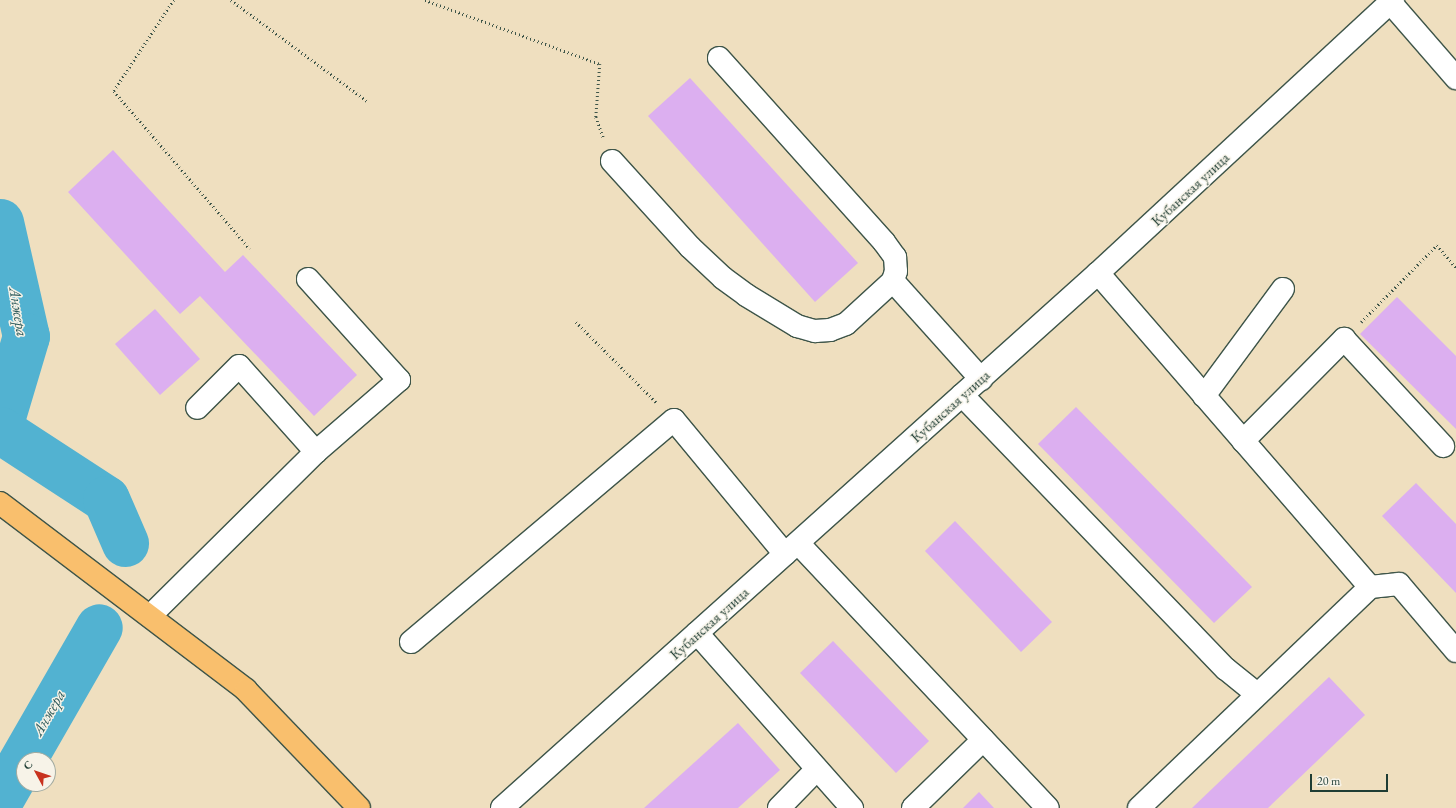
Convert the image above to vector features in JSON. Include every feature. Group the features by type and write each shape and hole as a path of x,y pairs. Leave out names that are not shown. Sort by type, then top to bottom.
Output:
{"main road":[{"path":"0,503 246,690 359,808"}],"street":[{"path":"1382,4 1456,78"},
{"name":"Кубанская улица","path":"502,808 1098,274 1382,4"},
{"path":"612,161 690,247 723,278 752,299 796,326 815,331 830,330 846,324 893,281 896,271 894,257 884,242 719,58"},
{"path":"1098,274 1370,587"},
{"path":"150,616 316,452 399,380 308,279"},
{"path":"893,281 981,378"},
{"path":"1204,396 1283,289"},
{"path":"1243,441 1344,339 1443,446"},
{"path":"197,408 238,366 316,452"},
{"path":"962,395 1226,669 1257,694"},
{"path":"411,642 674,420 792,548 983,740 1048,808"},
{"path":"1139,808 1370,587 1399,584 1456,651"},
{"path":"697,633 852,808"},
{"path":"913,808 983,740"},
{"path":"779,808 817,769"}],"path":[{"path":"174,0 114,91 250,249"},
{"path":"231,0 367,101"},
{"path":"425,0 600,64 596,117 612,161"},
{"path":"1344,339 1437,245 1456,268"},
{"path":"576,322 674,420"}],"building":[{"path":"690,78 858,263 815,302 648,116"},
{"path":"113,150 225,272 243,255 357,375 314,416 200,296 180,314 68,192"},
{"path":"1397,297 1456,356 1456,429 1360,334"},
{"path":"155,309 200,359 160,395 115,344"},
{"path":"1076,407 1252,587 1214,623 1038,444"},
{"path":"1416,483 1456,524 1456,593 1382,516"},
{"path":"955,521 1052,622 1021,652 925,551"},
{"path":"833,641 929,741 896,773 800,673"},
{"path":"1329,677 1365,715 1268,808 1192,808"},
{"path":"738,723 780,770 738,808 644,808"},
{"path":"979,792 994,808 963,808"}],"waterway":[{"name":"Анжера","path":"0,222 26,336 0,423"},
{"name":"Анжера","path":"0,430 106,499 125,543"},
{"name":"Анжера","path":"0,799 99,627"}]}
